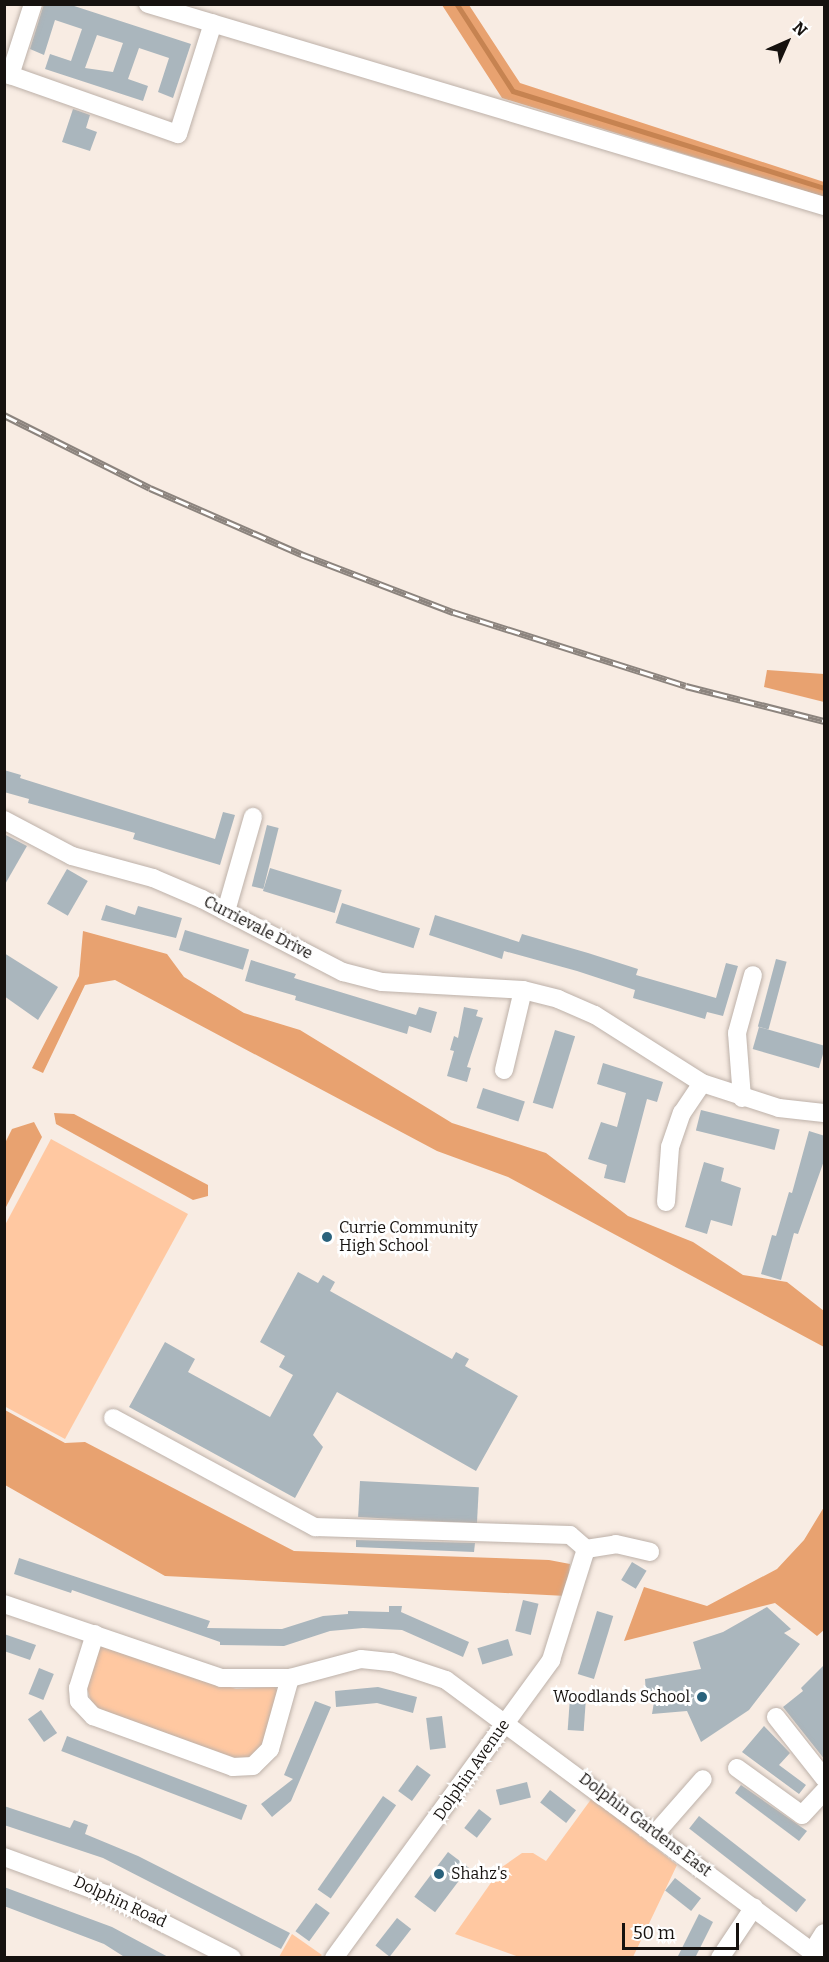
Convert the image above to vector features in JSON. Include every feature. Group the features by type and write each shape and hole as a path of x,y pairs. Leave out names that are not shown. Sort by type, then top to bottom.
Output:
{"street":[{"path":"33,4 10,75 178,134 213,23"},
{"path":"148,4 825,206"},
{"path":"226,911 253,817"},
{"name":"Currievale Drive","path":"4,820 72,856 153,879 226,911 343,972 372,980 523,990 558,999 595,1015 702,1083 742,1098 779,1108 825,1113"},
{"path":"742,1098 737,1033 753,975"},
{"path":"504,1070 523,990"},
{"path":"666,1202 670,1148 682,1113 702,1083"},
{"path":"112,1418 315,1527 570,1535 586,1549 615,1545 650,1552"},
{"name":"Dolphin Avenue","path":"334,1958 550,1660 586,1549"},
{"name":"Dolphin Gardens East","path":"4,1604 221,1678 290,1678 361,1659 392,1662 446,1680 506,1722 817,1955"},
{"path":"95,1634 78,1688 79,1701 93,1716 233,1767 253,1766 270,1749 290,1678"},
{"path":"776,1717 825,1778"},
{"path":"737,1768 802,1815 825,1791"},
{"path":"654,1834 703,1779"},
{"name":"Dolphin Road","path":"4,1857 108,1895 232,1958"},
{"path":"720,1958 754,1907"},
{"path":"817,1955 825,1933"}],"shaded area":[{"path":"442,5 469,5 520,83 824,182 824,197 502,98"},
{"path":"767,670 824,674 824,702 764,687"},
{"path":"83,931 167,954 184,977 244,1013 300,1030 452,1123 546,1153 628,1216 693,1242 743,1275 787,1282 824,1311 824,1347 508,1177 437,1151 115,980 85,985 43,1073 32,1068 79,976"},
{"path":"54,1113 74,1114 208,1185 208,1196 193,1200 56,1124"},
{"path":"34,1122 42,1137 5,1209 5,1143 12,1129"},
{"path":"51,1139 188,1214 65,1439 4,1406 5,1225"},
{"path":"5,1410 65,1443 85,1442 294,1551 549,1560 570,1564 566,1596 165,1576 5,1485"},
{"path":"824,1507 824,1630 817,1636 775,1603 624,1641 644,1587 707,1606 777,1569 804,1540"},
{"path":"101,1644 236,1689 275,1687 280,1695 261,1747 251,1758 230,1758 112,1717 92,1704 87,1688"},
{"path":"592,1798 677,1865 633,1957 519,1957 455,1934 502,1867 522,1853 533,1853 546,1861"},
{"path":"292,1934 322,1955 320,1957 279,1957"}],"building":[{"path":"44,4 68,4 191,44 173,98 158,92 169,58 139,48 128,79 148,86 143,101 45,69 50,54 71,61 82,29 55,20 44,55 30,49","holes":["97,35 123,43 113,72 85,68"]},
{"path":"73,109 90,115 86,128 97,132 90,151 62,142"},
{"path":"4,770 21,775 20,778 215,839 223,812 235,815 220,865 133,839 135,833 28,803 29,799 4,792"},
{"path":"267,825 279,828 263,889 252,886"},
{"path":"4,834 27,846 4,886"},
{"path":"270,868 342,890 335,913 263,891"},
{"path":"67,869 88,881 68,916 47,904"},
{"path":"342,903 420,928 413,948 336,923"},
{"path":"106,905 135,915 138,906 182,918 176,938 101,920"},
{"path":"435,915 519,942 522,934 588,953 638,969 636,975 716,998 726,963 738,966 723,1016 707,1012 705,1019 633,998 635,990 577,971 504,951 502,959 429,935"},
{"path":"185,930 249,950 243,970 179,950"},
{"path":"4,953 58,987 38,1020 4,996"},
{"path":"776,959 787,962 769,1029 758,1027"},
{"path":"251,960 296,974 294,978 416,1015 419,1007 437,1012 431,1033 409,1026 407,1034 295,1000 296,996 245,981"},
{"path":"464,1007 478,1010 476,1016 483,1018 467,1067 471,1068 467,1082 447,1076 454,1051 450,1050 454,1036 458,1038"},
{"path":"759,1027 824,1046 819,1068 753,1049"},
{"path":"555,1030 575,1036 553,1109 533,1103"},
{"path":"603,1063 663,1082 657,1102 647,1099 625,1183 604,1178 607,1165 588,1159 601,1122 617,1127 626,1093 597,1084"},
{"path":"483,1088 525,1102 518,1122 477,1108"},
{"path":"701,1110 780,1130 775,1150 696,1130"},
{"path":"809,1131 825,1136 825,1158 798,1234 794,1233 781,1280 761,1274 772,1235 776,1236 789,1192 792,1193"},
{"path":"704,1162 724,1168 721,1181 741,1188 732,1226 711,1220 707,1234 685,1227"},
{"path":"298,1272 318,1283 323,1275 335,1282 330,1291 452,1359 456,1352 469,1359 465,1366 518,1396 476,1471 337,1392 313,1435 323,1447 295,1498 129,1407 165,1342 195,1359 188,1372 270,1417 293,1375 279,1367 285,1356 260,1342"},
{"path":"360,1481 479,1487 477,1523 358,1517"},
{"path":"356,1540 475,1543 474,1552 356,1547"},
{"path":"19,1558 210,1621 207,1628 282,1629 323,1616 348,1614 348,1611 389,1612 389,1606 402,1606 401,1612 469,1642 463,1657 402,1630 363,1628 330,1631 284,1646 220,1645 220,1642 72,1590 71,1593 14,1574"},
{"path":"632,1562 647,1571 636,1589 621,1580"},
{"path":"523,1600 539,1604 531,1635 515,1631"},
{"path":"767,1607 791,1629 784,1633 800,1644 749,1710 701,1742 687,1711 652,1714 655,1696 646,1694 645,1679 701,1669 693,1642 723,1632"},
{"path":"597,1611 613,1616 594,1679 578,1674"},
{"path":"4,1634 36,1645 30,1660 4,1651"},
{"path":"508,1639 513,1655 482,1665 477,1648"},
{"path":"825,1664 825,1760 783,1707 803,1691 801,1688"},
{"path":"39,1668 54,1674 43,1700 29,1694"},
{"path":"378,1687 417,1697 413,1713 377,1703 336,1707 335,1691"},
{"path":"570,1697 586,1698 584,1731 568,1730"},
{"path":"315,1701 331,1707 291,1801 272,1817 261,1804 293,1779 284,1775"},
{"path":"41,1710 57,1733 44,1742 28,1719"},
{"path":"442,1716 446,1748 430,1750 426,1718"},
{"path":"764,1726 790,1753 779,1765 806,1785 799,1794 742,1752"},
{"path":"67,1736 247,1805 241,1820 61,1751"},
{"path":"417,1765 431,1775 412,1801 398,1791"},
{"path":"527,1782 531,1798 500,1805 496,1790"},
{"path":"741,1785 807,1831 799,1841 735,1793"},
{"path":"550,1790 576,1810 566,1823 540,1803"},
{"path":"383,1796 396,1805 331,1899 318,1889"},
{"path":"4,1806 70,1828 74,1820 88,1825 85,1834 138,1856 290,1933 281,1949 103,1858 4,1825"},
{"path":"479,1809 492,1819 477,1838 464,1828"},
{"path":"699,1816 806,1900 796,1912 689,1829"},
{"path":"448,1852 469,1868 435,1912 414,1897"},
{"path":"675,1878 701,1898 691,1911 665,1891"},
{"path":"4,1887 112,1927 170,1958 126,1958 104,1944 4,1906"},
{"path":"316,1903 330,1913 309,1941 295,1931"},
{"path":"699,1914 713,1922 695,1958 677,1958"},
{"path":"397,1918 411,1929 390,1957 375,1946"}],"waterway":[{"path":"457,4 513,91 824,188"}],"railway":[{"path":"4,415 150,488 301,554 453,612 686,686 824,721"}],"place":[{"name":"Currie Community High School","path":"327,1237"},
{"name":"Woodlands School","path":"702,1697"},
{"name":"Shahz's","path":"439,1874"}]}
